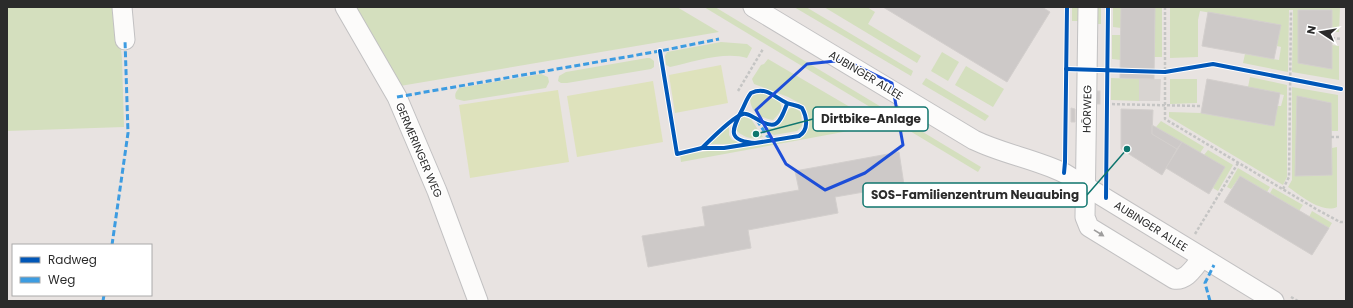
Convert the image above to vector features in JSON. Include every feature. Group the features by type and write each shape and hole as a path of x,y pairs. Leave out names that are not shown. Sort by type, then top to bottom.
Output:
{"street":[{"path":"122,7 126,40"},
{"name":"GERMERINGER WEG","path":"345,7 396,97 437,191 478,301"},
{"name":"AUBINGER ALLEE","path":"753,7 974,140 994,149 1052,167 1064,173 1274,301"},
{"name":"HÖRWEG","path":"1088,7 1086,217 1089,227 1174,280 1185,278 1202,258"}],"path":[{"path":"1166,7 1165,119 1340,222 1346,222"},
{"path":"1283,189 1290,177 1291,11"},
{"path":"1332,38 1342,39"},
{"path":"738,91 763,49"},
{"path":"1107,104 1200,106"},
{"path":"1331,137 1341,137"},
{"path":"1193,238 1238,163"}],"highlighted area":[{"path":"845,60 892,83 903,145 865,173 825,190 786,164 756,110 807,64"}],"green space":[{"path":"7,7 117,7 122,59 124,127 7,131"},
{"path":"354,7 677,7 719,32 400,86"},
{"path":"704,7 715,7 981,167 978,172"},
{"path":"794,7 806,7 913,71 911,76"},
{"path":"824,7 867,7 875,12 868,24 921,56 917,63"},
{"path":"1072,7 1079,7 1079,21 1072,21"},
{"path":"1094,7 1101,7 1101,24 1094,24"},
{"path":"1113,7 1162,7 1162,57 1154,57 1155,8 1121,8 1121,28 1113,27"},
{"path":"1170,7 1340,7 1339,32 1332,32 1332,10 1299,10 1299,63 1332,69 1332,45 1339,46 1339,80 1292,72 1293,10 1289,10 1288,72 1243,63 1245,54 1279,60 1281,47 1277,46 1280,25 1200,11 1198,20 1198,57 1170,58"},
{"path":"1112,35 1121,35 1121,60 1112,59"},
{"path":"721,42 747,44 752,48 747,58 738,56 719,56 670,67 666,65 665,56 667,52"},
{"path":"942,52 959,62 948,81 931,71"},
{"path":"647,58 654,61 654,67 651,69 567,83 561,83 558,81 559,76 566,72"},
{"path":"768,59 867,117 872,124 870,127 681,162 680,155 799,138 807,132 809,124 805,106 788,97 754,84 752,79 761,65"},
{"path":"721,65 728,103 675,113 669,75"},
{"path":"966,66 1004,89 993,107 955,85"},
{"path":"541,74 548,77 549,82 546,88 464,101 456,99 455,97 459,88"},
{"path":"1250,77 1287,85 1287,177 1283,185 1169,117 1169,112 1201,113 1273,126 1277,106 1281,106 1284,95 1248,87"},
{"path":"926,78 989,116 985,121 922,84"},
{"path":"1111,78 1139,79 1139,101 1111,100"},
{"path":"1170,79 1197,79 1197,103 1170,104"},
{"path":"653,81 663,142 577,157 567,96"},
{"path":"1292,87 1338,95 1338,131 1331,131 1331,103 1297,96 1295,176 1331,175 1332,148 1337,147 1337,207 1325,208 1318,206 1311,203 1288,187 1292,180"},
{"path":"558,90 569,162 470,178 459,105"},
{"path":"759,92 777,99 781,105 778,115 773,120 764,118 757,114 752,108 750,99 754,94"},
{"path":"793,107 801,112 802,126 797,131 774,135 765,130 764,126 773,128 779,126 789,109"},
{"path":"744,117 751,119 763,137 748,138 736,130 741,118"},
{"path":"1161,121 1204,147 1200,153 1156,127"},
{"path":"729,125 729,135 732,140 739,142 734,144 710,144"},
{"path":"1208,150 1233,165 1218,191 1213,188 1224,167 1204,155"},
{"path":"1238,168 1270,187 1267,192 1240,176 1231,189 1227,187"},
{"path":"1273,188 1303,205 1299,211 1270,193"},
{"path":"1312,211 1332,223 1329,228 1309,217"}],"shaded area":[{"path":"1139,79 1161,79 1160,101 1139,101"}],"building":[{"path":"883,7 1042,7 1050,12 1007,82"},
{"path":"1121,8 1155,8 1154,79 1120,78"},
{"path":"1298,10 1332,10 1332,69 1298,63"},
{"path":"1208,12 1281,25 1274,59 1202,46"},
{"path":"1207,79 1280,93 1274,126 1201,113"},
{"path":"1096,91 1100,91 1100,104 1096,104"},
{"path":"1297,96 1331,103 1332,175 1295,176"},
{"path":"1071,108 1075,109 1075,122 1071,122"},
{"path":"1121,109 1153,110 1152,134 1177,149 1162,175 1121,149"},
{"path":"1152,125 1182,142 1177,149 1152,134"},
{"path":"1182,142 1225,167 1209,194 1166,168"},
{"path":"899,152 904,185 835,197 838,213 748,230 751,248 648,267 642,236 705,226 702,207 799,190 795,171"},
{"path":"1240,176 1329,228 1312,255 1224,202"}],"marked path":[{"path":"397,97 660,51 719,39"},
{"path":"112,244 128,133 125,40"},
{"path":"757,120 767,136 775,140"},
{"path":"1210,301 1205,283 1214,265"},
{"path":"103,301 104,296"}],"cycle path":[{"path":"1064,173 1067,7"},
{"path":"1106,198 1108,7"},
{"path":"660,51 677,154 702,148 724,148 799,136 806,127 805,115 802,108 787,103 770,93 761,91 751,93 735,124 734,134 740,140 747,142 756,143"},
{"path":"1066,69 1165,72 1213,64 1341,89"},
{"path":"702,148 728,124 743,114 749,115 768,124 776,124 782,117 787,104"}],"place":[{"name":"Dirtbike-Anlage","path":"756,134"},
{"name":"SOS-Familienzentrum Neuaubing","path":"1127,149"}]}
